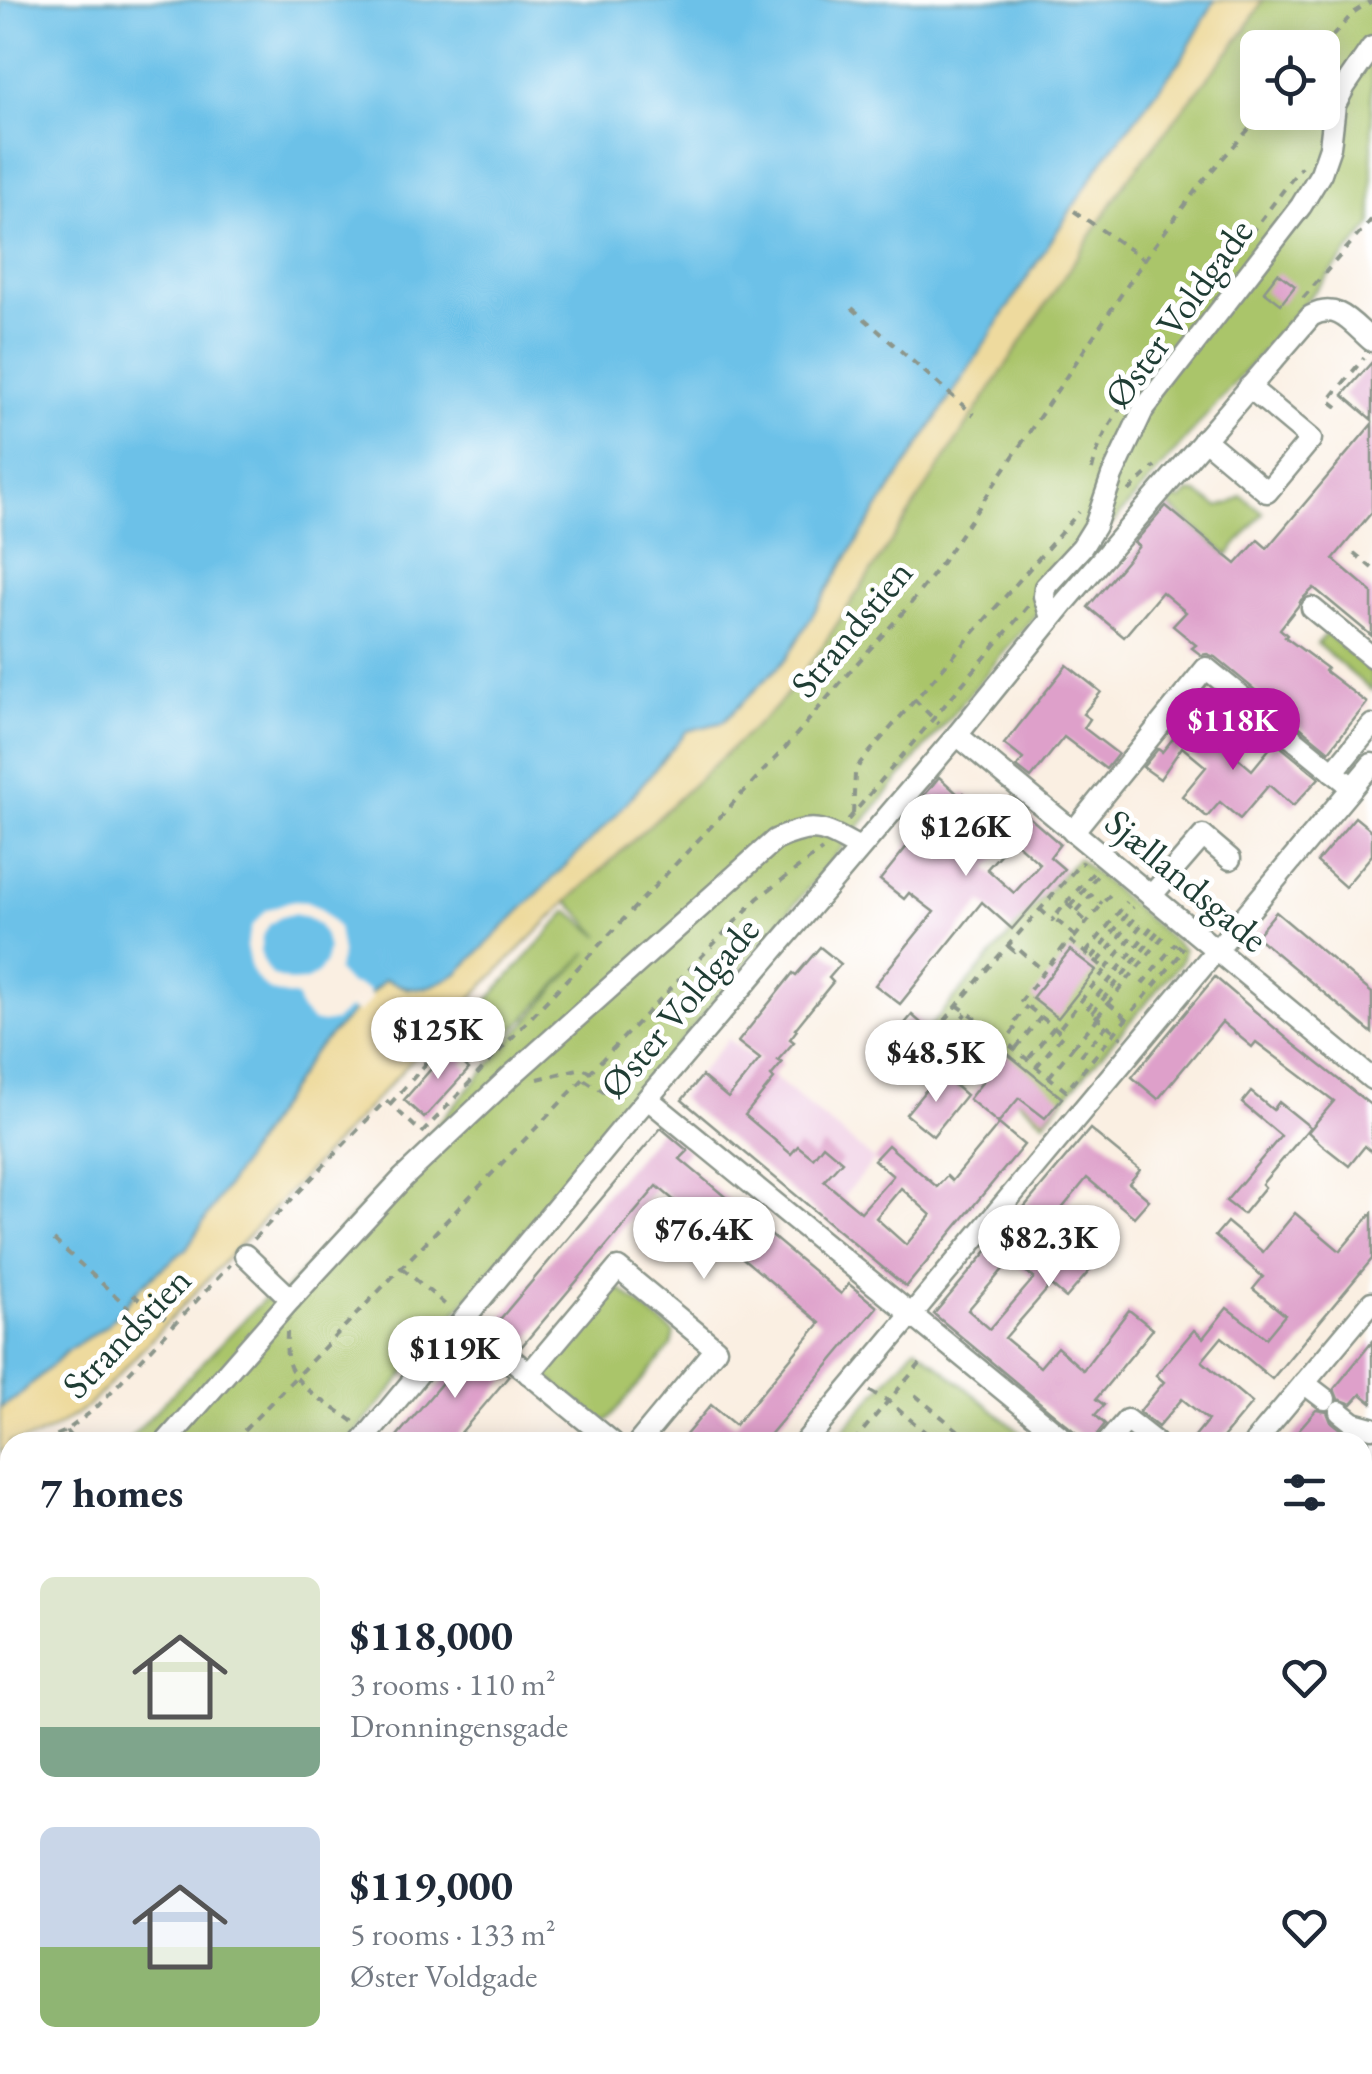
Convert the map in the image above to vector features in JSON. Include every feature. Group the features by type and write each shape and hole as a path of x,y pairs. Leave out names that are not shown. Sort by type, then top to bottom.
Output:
{"street":[{"name":"Øster Voldgade","path":"1045,587 1082,547 1095,526 1112,476 1144,410 1301,206 1330,147 1335,105 1372,47"},
{"name":"Øster Voldgade","path":"371,1432 1052,618 1311,316 1324,309 1336,311 1372,344"},
{"path":"1204,439 1267,492 1311,439 1249,388"},
{"path":"1045,587 1052,618"},
{"path":"1312,608 1372,657"},
{"path":"1073,832 1206,668 1352,787"},
{"path":"1334,772 1372,725"},
{"name":"Sjællandsgade","path":"956,735 1073,832 1141,905 1216,950 1372,1079"},
{"path":"813,1432 1372,764"},
{"path":"175,1432 403,1178 429,1140 511,1076 776,840 798,829 816,828 859,848"},
{"path":"1141,905 1202,836 1230,859"},
{"path":"642,1106 912,1315 1055,1432"},
{"path":"244,1253 287,1303"},
{"path":"529,1374 618,1268 716,1349 647,1432"},
{"path":"1262,1432 1372,1302"},
{"path":"464,1320 600,1432"},
{"path":"1304,1383 1354,1424 1372,1428"},
{"path":"1116,1432 1126,1420 1142,1432"}],"path":[{"path":"1338,30 1372,0"},
{"name":"Strandstien","path":"429,1140 487,1062 733,805 908,607 1145,260 1202,182 1248,130"},
{"path":"1074,211 1145,260"},
{"path":"852,308 974,416"},
{"path":"1338,407 1329,400 1372,344"},
{"path":"853,815 855,774 860,763 1085,504"},
{"path":"1354,553 1372,568"},
{"path":"243,1432 758,898 821,852 1045,587"},
{"path":"914,699 956,735"},
{"path":"978,1021 945,1066 924,1046 1081,863 1113,890 1073,939 1068,940 1021,1002 1062,1036 1036,1067"},
{"path":"1040,909 1052,920 1095,875"},
{"path":"1076,912 1091,895 1102,904"},
{"path":"1086,953 1127,902 1141,905"},
{"path":"1068,905 1087,922"},
{"path":"958,1005 1066,1091 1184,950 1146,918 1141,905"},
{"path":"1092,958 1141,905"},
{"path":"1098,962 1141,905"},
{"path":"1054,918 1086,953 1106,968"},
{"path":"1028,1060 1146,918"},
{"path":"1093,1014 1126,960 1154,925"},
{"path":"1048,1077 1093,1014 1162,932"},
{"path":"1142,984 1176,943"},
{"path":"1008,946 1044,971"},
{"path":"1118,954 1126,960"},
{"path":"1092,986 1127,1019"},
{"path":"1080,1002 1123,1040"},
{"path":"980,1071 1018,1025 1015,1022 1027,1006"},
{"path":"932,1054 966,1012"},
{"path":"1014,1050 1041,1017"},
{"path":"391,1019 449,1028 487,1062"},
{"path":"967,1034 973,1039 985,1025"},
{"path":"1073,1047 1082,1054 1107,1025"},
{"name":"Strandstien","path":"66,1431 96,1408 386,1100 390,1104 425,1065 425,1054 449,1028"},
{"path":"511,1076 521,1083 582,1068 591,1072"},
{"path":"584,1079 642,1106"},
{"path":"390,1104 429,1140"},
{"path":"54,1240 129,1308"},
{"path":"402,1268 464,1320"},
{"path":"133,1295 174,1324"},
{"path":"287,1303 287,1359 297,1377 359,1432"},
{"path":"862,1432 920,1364"},
{"path":"857,1380 925,1432"},
{"path":"914,1395 960,1432"}],"shaded area":[{"path":"728,1039 874,1160 825,1219 679,1097"}],"green space":[{"path":"1263,0 1372,0 1372,225 1085,555 356,1432 136,1432 265,1298 272,1304 428,1135 588,952 509,1035 481,1008 568,911 601,937 568,901 778,705 820,650 1127,180 1240,37 1240,130 1340,130 1340,30 1245,30"},
{"path":"1189,492 1218,507 1242,496 1263,513 1228,555 1169,506 1175,498 1180,501"},
{"path":"1326,633 1372,672 1372,691 1317,644"},
{"path":"1077,858 1184,950 1181,962 1044,1122 979,1068 961,1089 912,1047"},
{"path":"620,1289 674,1333 672,1345 603,1423 545,1376 545,1366 610,1290"},
{"path":"916,1347 1020,1432 842,1432"}],"sand":[{"path":"1215,0 1263,0 1245,30 1240,30 1240,37 1127,180 820,650 778,705 568,901 460,1009 90,1405 46,1432 0,1432 0,1408 68,1350 107,1325 141,1286 186,1249 312,1054 385,979 408,989 615,816 687,731 723,721 786,659 849,554 1103,160 1181,60"}],"water":[{"path":"0,0 1215,0 1181,60 1103,160 849,554 786,659 723,722 687,731 615,816 457,974 421,988 385,979 312,1054 186,1249 141,1286 107,1325 68,1350 0,1408"}],"pier":[{"path":"290,901 320,908 338,928 342,953 337,971 350,985 367,989 371,996 359,1013 348,1009 335,1021 312,1021 300,1009 297,997 272,992 261,983 252,972 246,946 252,926 266,910","holes":["293,914 318,924 325,936 325,963 305,981 291,982 272,975 260,951 269,925"]}],"building":[{"path":"1278,273 1295,286 1281,304 1264,291"},
{"path":"1372,362 1372,420 1343,395"},
{"path":"1372,424 1372,512 1333,559 1372,592 1372,636 1314,588 1280,629 1367,703 1329,751 1215,657 1201,655 1192,648 1196,645 1173,626 1186,612 1162,592 1124,637 1088,607 1139,546 1134,543 1166,506 1236,564 1258,540 1267,548"},
{"path":"1067,665 1101,692 1083,714 1090,719 1084,728 1118,754 1106,769 1064,737 1031,778 1017,767 1023,759 1004,744"},
{"path":"1196,722 1252,770 1275,742 1319,778 1293,806 1269,785 1240,819 1220,802 1207,817 1182,796 1206,767 1182,747 1160,779 1143,767 1158,749 1162,752 1186,723 1192,727"},
{"path":"939,777 1005,828 1021,810 1060,844 1050,857 1064,869 1012,929 982,902 900,1004 875,985 934,912 909,893 904,899 880,880 920,830 934,840 952,820 924,796","holes":["1013,840 1040,864 1014,893 987,869"]},
{"path":"1355,817 1372,831 1372,855 1345,887 1317,862"},
{"path":"1276,912 1372,993 1372,1033 1256,936"},
{"path":"820,947 841,964 829,978 833,982 795,1029 790,1039 794,1042 778,1060 782,1063 771,1076 774,1079 745,1115 791,1154 798,1146 813,1158 823,1145 842,1161 824,1181 861,1212 893,1176 874,1160 888,1145 937,1187 947,1176 952,1181 999,1124 1024,1145 906,1287 682,1100 702,1076 728,1098 760,1059 738,1042 793,973 796,975","holes":["901,1188 931,1215 906,1245 876,1218"]},
{"path":"1070,950 1096,970 1058,1018 1032,998"},
{"path":"1215,977 1372,1106 1372,1152 1365,1146 1349,1166 1321,1144 1308,1132 1334,1101 1256,1042 1252,1047 1222,1022 1158,1099 1132,1077"},
{"path":"912,1015 927,1028 906,1052 891,1040"},
{"path":"452,1045 467,1059 463,1063 469,1069 424,1118 404,1100"},
{"path":"998,1046 1062,1098 1045,1118 1019,1098 998,1123 969,1099 995,1066 987,1059"},
{"path":"940,1073 966,1095 933,1136 906,1114"},
{"path":"1251,1092 1273,1110 1279,1102 1310,1127 1262,1184 1265,1187 1243,1214 1226,1201 1281,1136 1242,1103"},
{"path":"661,1128 688,1151 680,1159 841,1294 849,1284 877,1307 772,1432 688,1432 711,1405 735,1425 820,1323 657,1186 522,1346 496,1324"},
{"path":"1090,1129 1140,1170 1129,1183 1149,1200 1134,1217 1087,1178 1042,1233 1064,1252 1081,1234 1104,1254 1066,1298 1051,1285 1005,1338 1040,1367 1057,1347 1083,1370 1129,1310 1153,1329 1096,1399 1104,1405 1095,1415 1105,1424 1099,1432 1075,1432 934,1314","holes":["1011,1260 1034,1278 990,1329 968,1310"]},
{"path":"1295,1213 1340,1251 1372,1213 1372,1259 1272,1379 1222,1337 1202,1361 1252,1403 1227,1432 1198,1432 1208,1420 1182,1399 1158,1427 1139,1412 1164,1382 1156,1375 1194,1330 1203,1338 1227,1308 1266,1338 1285,1315 1253,1289 1263,1277 1215,1236 1227,1222 1263,1252"},
{"path":"1372,1342 1372,1403 1361,1394 1352,1404 1338,1399 1334,1389"},
{"path":"473,1346 509,1376 461,1432 400,1432"},
{"path":"1316,1410 1327,1412 1331,1422 1344,1432 1297,1432"}]}
